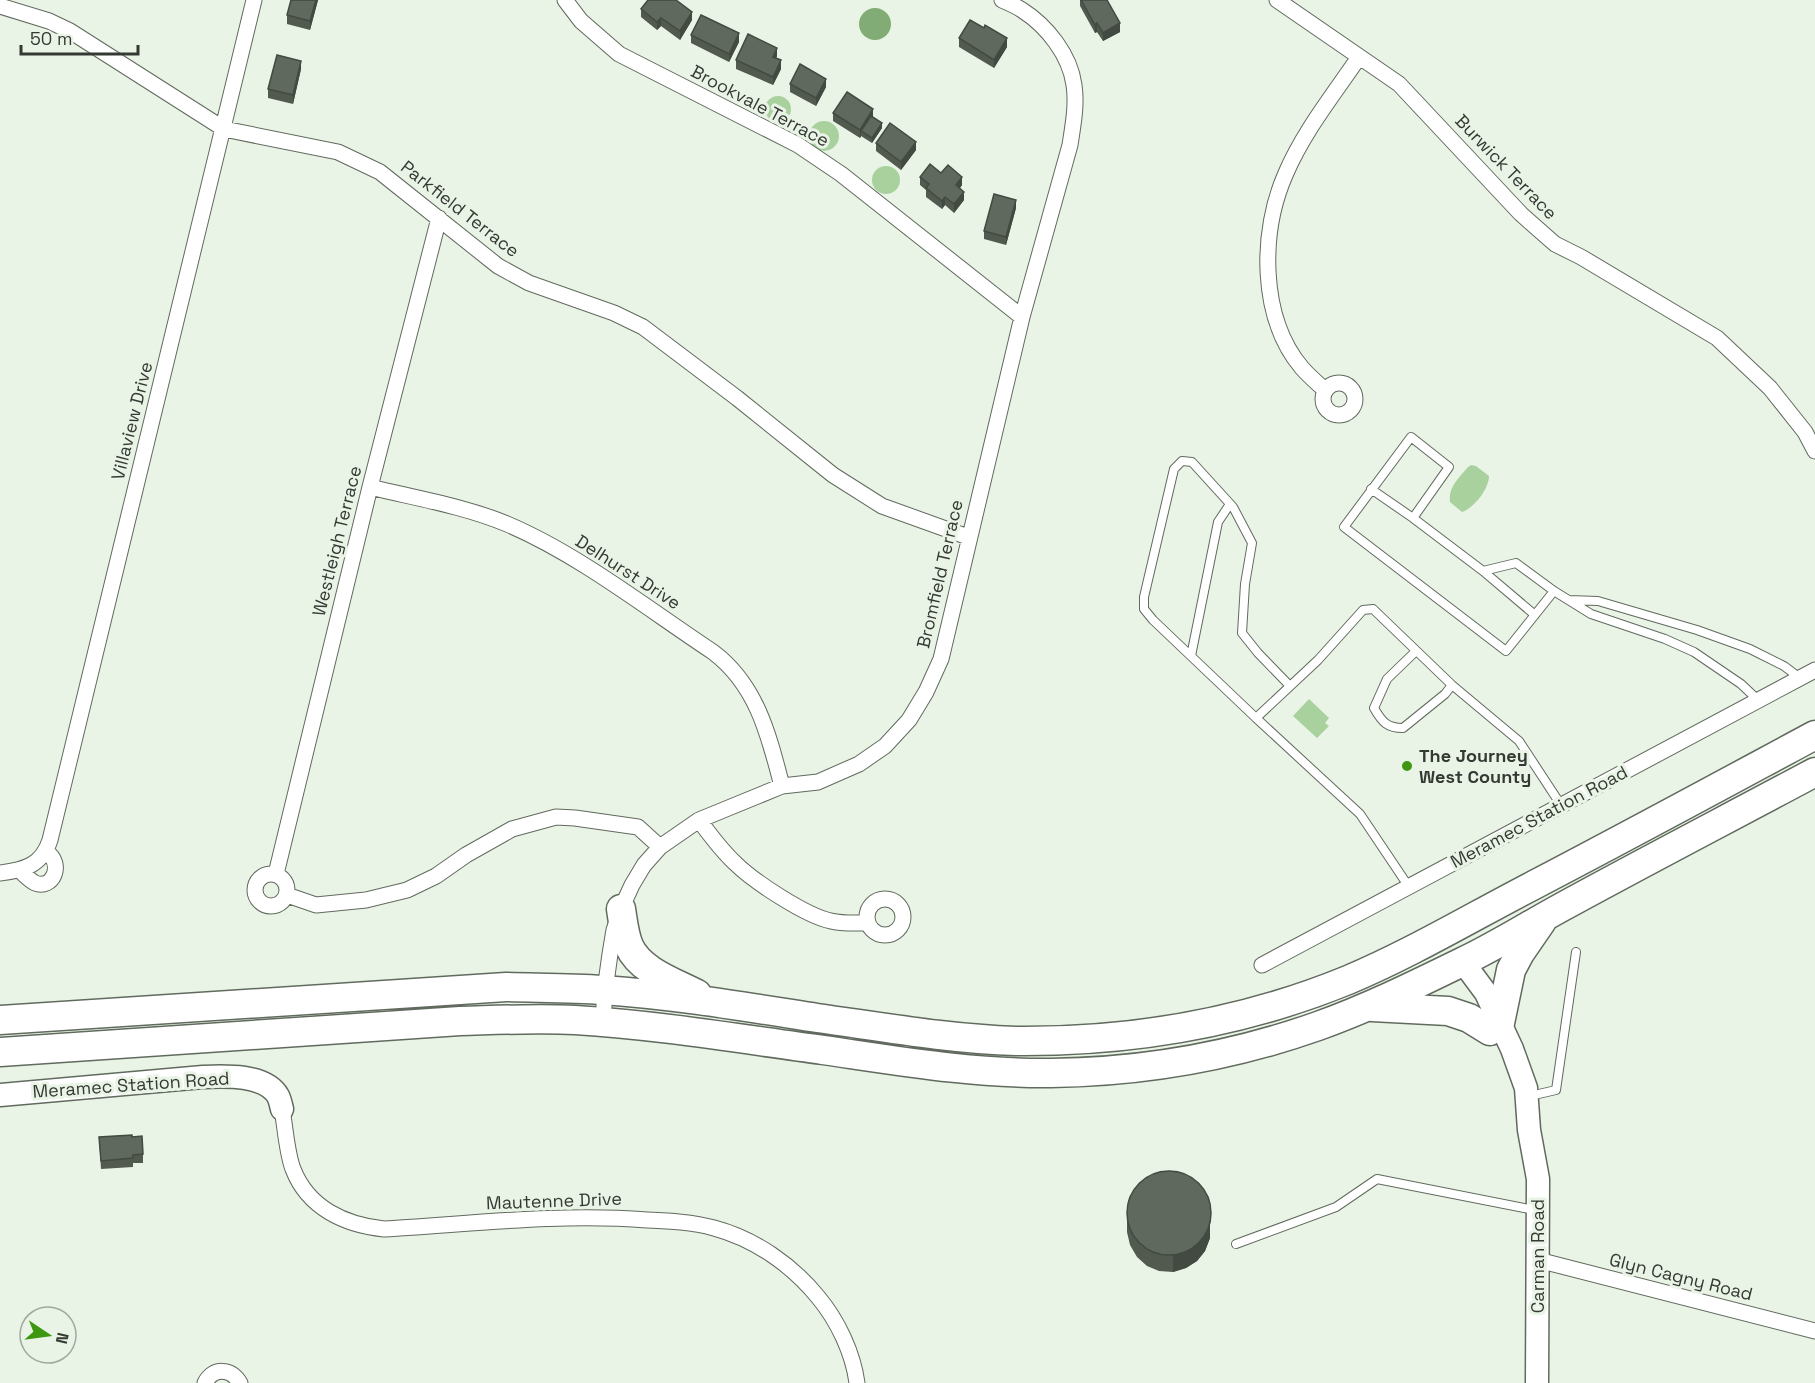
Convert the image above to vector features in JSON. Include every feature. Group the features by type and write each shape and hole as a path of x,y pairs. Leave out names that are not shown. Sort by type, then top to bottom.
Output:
{"highway":[{"path":"0,1020 506,987 605,990 955,1036 1013,1041 1128,1036 1185,1028 1241,1016 1295,1000 1349,980 1448,931 1815,735"},
{"path":"0,1052 460,1021 533,1019 603,1022 995,1072 1052,1073 1153,1066 1220,1054 1286,1036 1367,1007 1463,962 1815,772"},
{"path":"621,909 625,933 636,957 664,977 715,1003"},
{"path":"1367,1007 1448,1011 1495,1027 1511,970 1547,915"}],"street":[{"name":"Villaview Drive","path":"19,870 34,882 43,884 53,876 57,866 53,856 46,851 254,0"},
{"name":"Brookvale Terrace","path":"564,0 581,21 619,54 798,145 841,174 1022,317"},
{"name":"Bromfield Terrace","path":"603,1022 605,990 614,930 632,885 644,865 660,847 699,820 782,786 818,782 859,764 885,746 909,720 926,692 941,659 968,537 1022,317 1070,145 1075,118 1074,85 1071,70 1065,58 1048,32 1023,11 1002,0"},
{"name":"Burwick Terrace","path":"1277,0 1399,84 1521,214 1555,244 1581,257 1717,338 1770,388 1805,432 1815,451"},
{"name":"Parkfield Terrace","path":"0,6 49,21 70,31 224,129 338,152 380,172 498,266 529,284 614,313 643,327 833,475 882,506 968,537"},
{"path":"1325,390 1302,368 1290,351 1282,333 1272,299 1268,244 1277,196 1286,172 1300,144 1359,57"},
{"name":"Westleigh Terrace","path":"276,874 370,487 439,218"},
{"name":"Delhurst Drive","path":"370,487 482,514 509,525 557,549 725,661 755,701 770,739 782,786"},
{"name":"Meramec Station Road","path":"1262,965 1815,670"},
{"path":"287,896 316,905 366,900 407,890 436,876 466,855 512,829 556,817 638,827 660,847"},
{"path":"699,820 718,846 736,865 789,902 815,916 831,921 868,923"},
{"path":"0,873 19,870 36,863 46,851"},
{"path":"276,874 285,880 287,896 280,904 269,906 260,902 256,897 255,887 261,878 276,874"},
{"name":"Carman Road","path":"1448,931 1463,962 1486,993 1501,1054 1529,1130"},
{"name":"Carman Road","path":"1495,1027 1512,1049 1526,1088 1529,1130 1538,1179 1537,1383"},
{"name":"Meramec Station Road","path":"0,1095 224,1076 253,1079 267,1086 277,1094 282,1109"},
{"name":"Mautenne Drive","path":"282,1109 292,1168 302,1186 326,1211 362,1227 384,1229 597,1216 676,1222 715,1228 752,1243 781,1261 805,1281 825,1306 842,1334 857,1383"},
{"name":"Glyn Cagny Road","path":"1538,1260 1815,1331"},
{"path":"205,1383 212,1374 224,1371 235,1376 240,1383"}],"lane":[{"path":"1413,518 1449,467 1411,437 1344,527 1506,651 1554,591"},
{"path":"1290,686 1242,633 1245,584 1252,543 1230,504 1192,462 1182,461 1174,469 1144,597 1144,609 1256,718 1360,814 1409,887"},
{"path":"1371,489 1483,571 1535,615"},
{"path":"1191,656 1218,522 1230,504"},
{"path":"1483,571 1516,563 1591,614 1665,639 1694,652 1741,684 1758,700"},
{"path":"1568,600 1598,601 1697,630 1750,649 1784,666 1800,678"},
{"path":"1256,718 1318,660 1363,610 1373,609 1452,686 1519,741 1561,805"},
{"path":"1416,651 1387,679 1374,708 1380,720 1392,728 1403,728 1452,686"},
{"path":"1526,1097 1556,1090 1576,952"},
{"path":"1236,1244 1336,1207 1377,1179 1539,1210"}],"shaded area":[{"path":"875,8 886,13 891,24 886,35 875,40 864,35 859,24 864,13"},
{"path":"778,96 787,100 791,109 787,118 778,122 769,118 765,109 769,100"},
{"path":"824,121 835,125 839,136 835,147 824,151 813,147 809,136 813,125"},
{"path":"886,166 896,170 900,180 896,190 886,194 876,190 872,180 876,170"},
{"path":"1471,465 1489,476 1480,497 1471,507 1462,512 1450,502 1450,497 1452,487"},
{"path":"1309,699 1329,718 1325,723 1329,726 1317,738 1293,716"}],"building":[{"path":"291,0 316,0 310,21 287,15"},
{"path":"648,0 676,0 692,12 680,31 661,18 657,22 641,9"},
{"path":"1081,0 1107,0 1120,23 1103,33 1097,23 1095,25"},
{"path":"701,15 739,33 729,54 691,35"},
{"path":"970,20 984,28 985,25 1007,38 994,60 959,38"},
{"path":"748,34 777,48 773,57 781,60 773,77 736,60"},
{"path":"277,55 301,61 293,95 268,89"},
{"path":"800,64 826,79 816,98 790,84"},
{"path":"847,92 873,109 860,130 833,113"},
{"path":"871,116 882,123 872,138 861,131"},
{"path":"890,123 916,142 901,162 876,143"},
{"path":"930,164 941,173 948,165 962,177 956,185 964,192 954,204 945,197 942,201 926,188 929,184 920,177"},
{"path":"994,194 1016,200 1006,237 984,231"},
{"path":"132,1135 132,1137 142,1136 143,1154 133,1155 133,1158 101,1161 99,1137"},
{"path":"1169,1171 1192,1178 1204,1190 1211,1213 1204,1236 1192,1248 1169,1255 1146,1248 1134,1236 1127,1213 1134,1190 1146,1178"}],"place":[{"name":"The Journey West County","path":"1407,766"}]}
